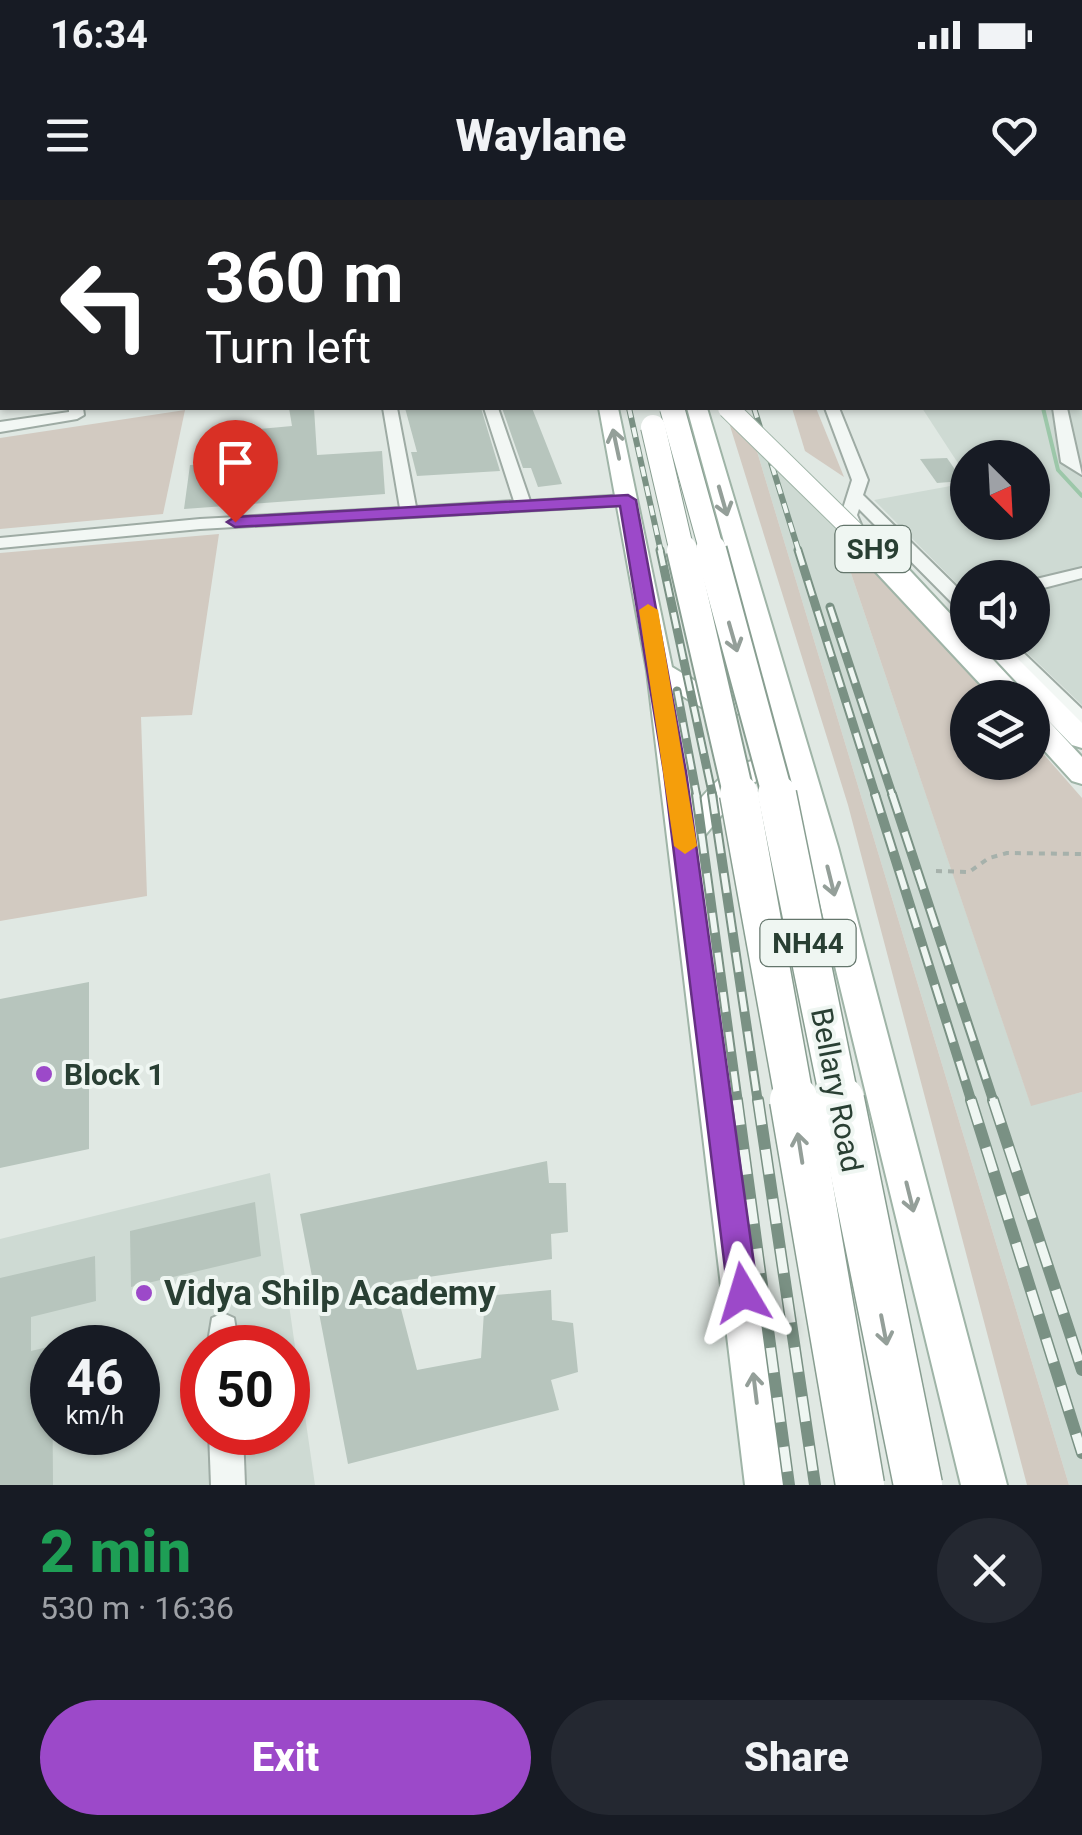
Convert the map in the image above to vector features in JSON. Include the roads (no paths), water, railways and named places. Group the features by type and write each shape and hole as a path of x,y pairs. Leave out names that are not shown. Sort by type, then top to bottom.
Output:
{"highway":[{"name":"Bellary Road","path":"648,410 750,843 860,1485"},
{"name":"Bellary Road","path":"673,410 772,774 918,1485"}],"main road":[{"path":"608,410 660,671 685,839 768,1485"},
{"path":"698,410 814,815 984,1485"},
{"name":"SH9","path":"730,410 840,514 994,680"},
{"name":"SH9","path":"742,410 853,509 950,606"},
{"path":"1004,660 1082,739"},
{"path":"660,671 716,705 736,706 754,702 770,667"},
{"path":"1050,739 1082,774"},
{"path":"685,839 730,785 750,769 783,772 814,815"}],"street":[{"path":"0,428 78,416 76,410"},
{"path":"390,410 409,513"},
{"path":"492,410 524,507"},
{"path":"833,410 860,480 849,514 861,547 986,680"},
{"path":"1060,410 1069,462 1082,470"},
{"path":"855,496 950,588"},
{"path":"0,543 200,524 628,500"},
{"path":"1050,582 1082,574"},
{"path":"918,606 950,603"},
{"path":"1020,660 1082,722"},
{"path":"1050,749 1082,784"},
{"path":"227,1455 228,1485"}],"waterway":[{"path":"1043,410 1058,470 1082,496"}],"railway":[{"path":"629,410 661,552"},
{"path":"755,410 799,552"},
{"path":"660,550 713,797"},
{"path":"798,550 876,797"},
{"path":"830,607 893,797"},
{"path":"677,691 697,797"},
{"path":"696,794 738,1103"},
{"path":"712,794 758,1103"},
{"path":"875,794 972,1103"},
{"path":"892,794 994,1103"},
{"path":"737,1100 789,1485"},
{"path":"758,1100 815,1485"},
{"path":"971,1100 1082,1453"},
{"path":"993,1100 1082,1370"}],"place":[{"name":"Block 1","path":"44,1074"},
{"name":"Vidya Shilp Academy","path":"144,1293"}]}
